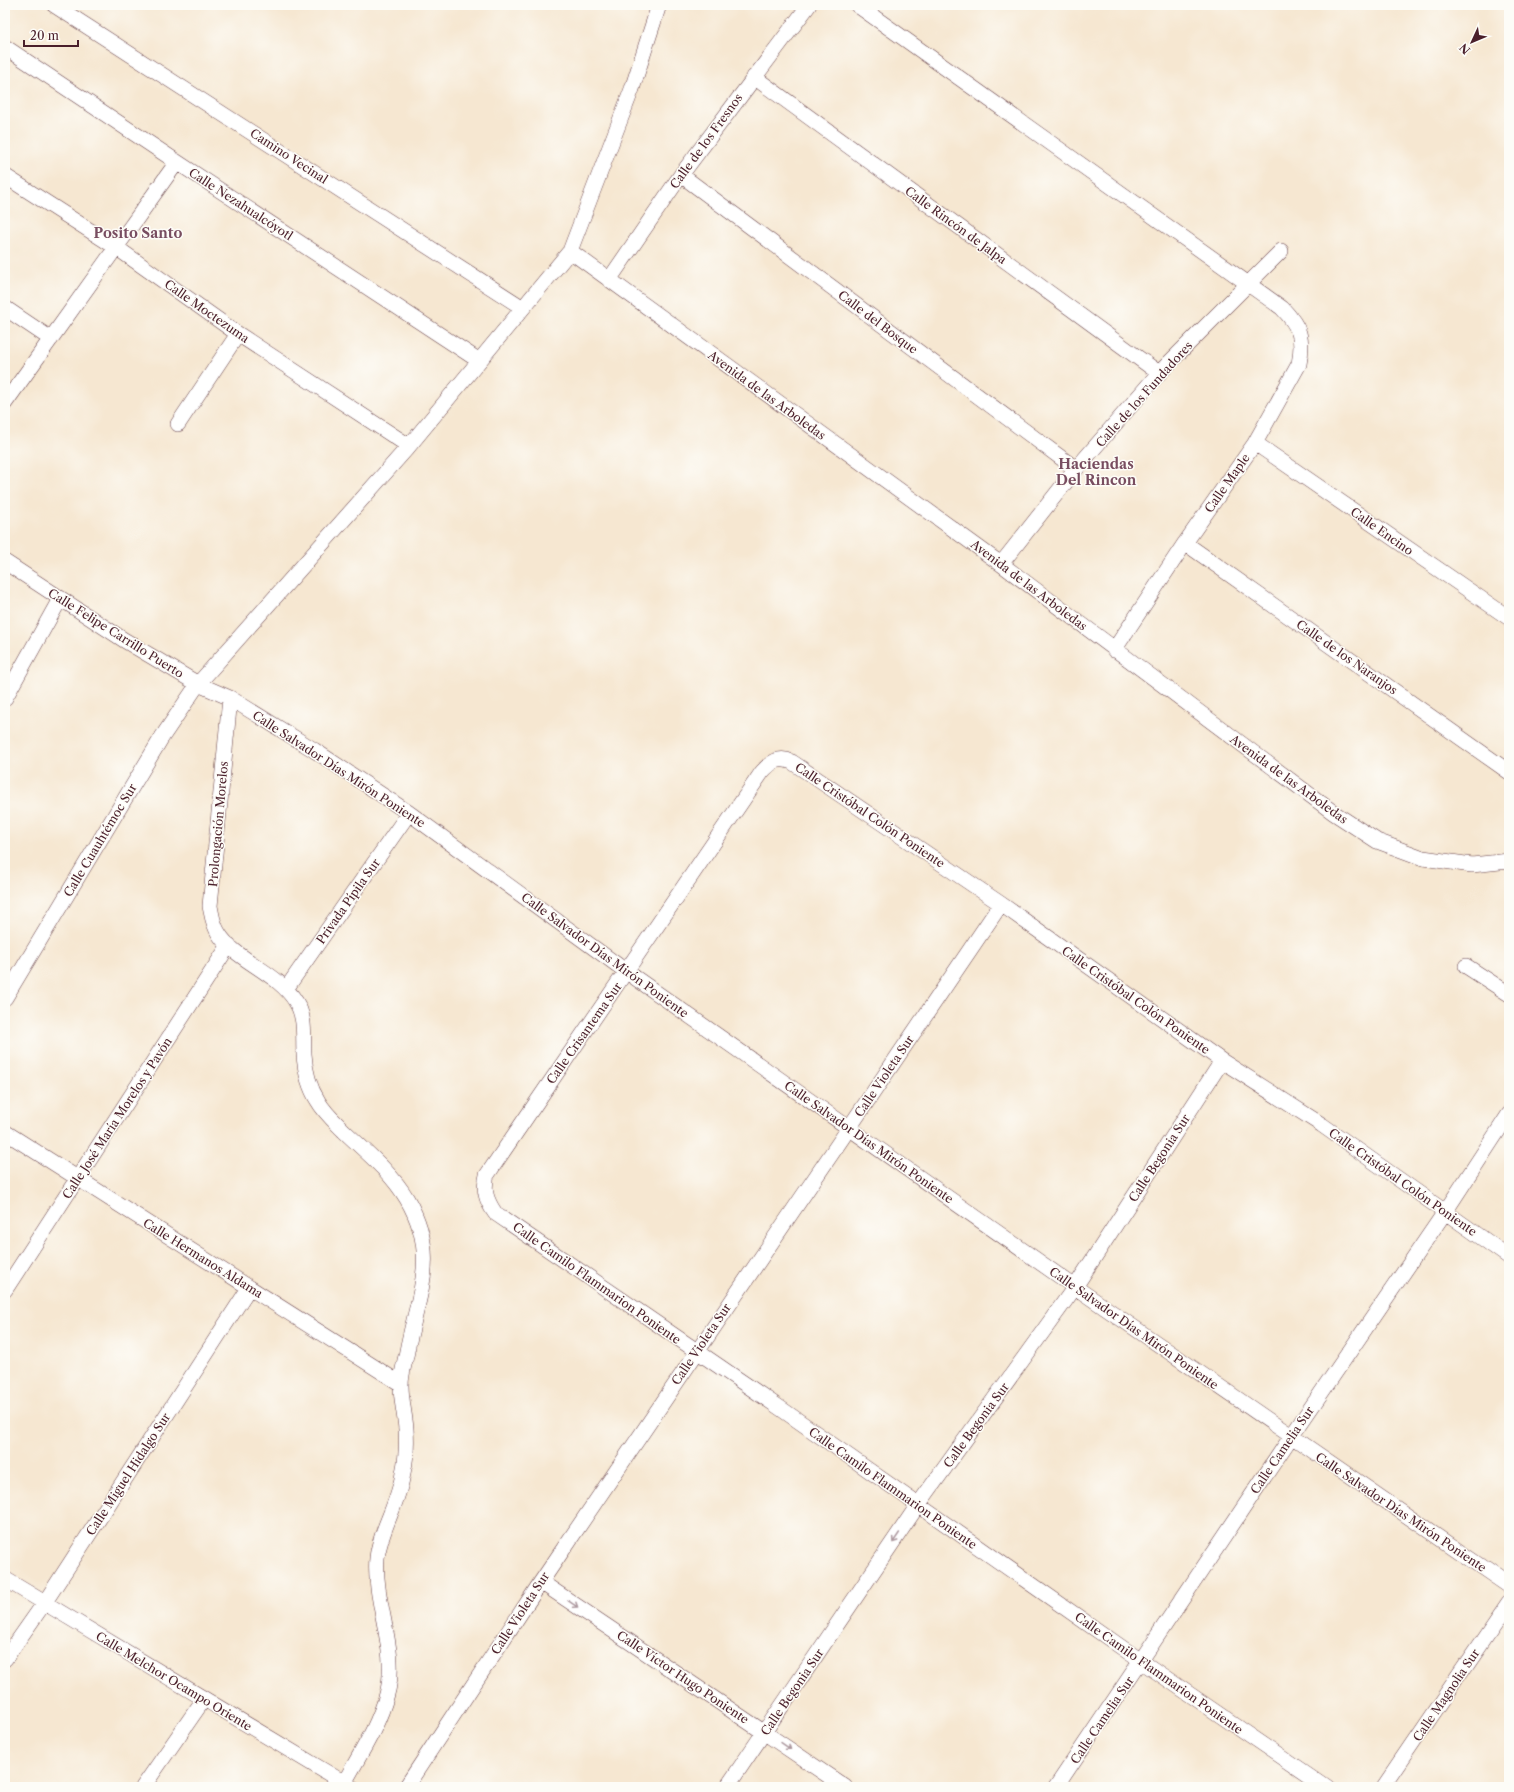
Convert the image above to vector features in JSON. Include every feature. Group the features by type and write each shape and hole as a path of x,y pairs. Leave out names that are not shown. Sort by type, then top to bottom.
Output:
{"street":[{"name":"Camino Vecinal","path":"54,5 523,308"},
{"name":"Calle Cuauhtémoc Sur","path":"5,998 162,737 198,684 409,446 478,360 570,251 632,89 659,5"},
{"name":"Calle de los Fresnos","path":"609,280 681,175 809,5"},
{"name":"Calle Maple","path":"857,5 1282,308 1295,321 1301,337 1302,350 1299,364 1255,443 1185,543 1114,650"},
{"name":"Calle Nezahualcóyotl","path":"5,47 478,360"},
{"name":"Calle Rincón de Jalpa","path":"754,77 1159,373"},
{"path":"5,403 177,162"},
{"name":"Calle del Bosque","path":"681,175 1076,469"},
{"name":"Calle Moctezuma","path":"5,176 117,248 238,334 409,446"},
{"name":"Avenida de las Arboledas","path":"570,251 1001,564 1114,650 1334,813 1377,841 1423,858 1472,865 1509,861"},
{"name":"Calle de los Fundadores","path":"1001,564 1076,469 1159,373 1281,251"},
{"path":"5,308 51,339"},
{"path":"178,424 238,334"},
{"name":"Calle Encino","path":"1255,443 1509,618"},
{"name":"Calle de los Naranjos","path":"1185,543 1509,772"},
{"name":"Calle Felipe Carrillo Puerto","path":"5,562 124,640 198,684 230,698"},
{"path":"5,698 60,599"},
{"name":"Calle Salvador Días Mirón Poniente","path":"230,698 314,750 409,813 627,972 1075,1287 1509,1586"},
{"name":"Prolongación Morelos","path":"230,698 210,906 213,922 219,935 229,945 286,989 296,1002 303,1017 304,1056 308,1080 318,1102 332,1120 391,1176 407,1199 420,1227 426,1252 424,1275 412,1323 401,1384 406,1433 403,1473 396,1503 382,1535 377,1557 377,1580 390,1671 388,1693 375,1728 345,1786"},
{"name":"Calle Cristóbal Colón Poniente","path":"762,772 769,764 777,760 785,759 792,762 1001,904 1222,1061 1322,1125 1509,1256"},
{"name":"Calle Crisantema Sur","path":"487,1175 627,972 762,772"},
{"name":"Privada Pípila Sur","path":"286,989 409,813"},
{"name":"Calle Violeta Sur","path":"406,1787 696,1351 1001,904"},
{"name":"Calle José María Morelos y Pavón","path":"5,1290 229,945"},
{"path":"1466,966 1509,994"},
{"name":"Calle Begonia Sur","path":"727,1787 918,1505 1075,1287 1222,1061"},
{"name":"Calle Camelia Sur","path":"1056,1787 1291,1437 1445,1212 1509,1114"},
{"name":"Calle Hermanos Aldama","path":"5,1132 401,1384"},
{"name":"Calle Camilo Flammarion Poniente","path":"487,1175 485,1193 488,1203 495,1213 1325,1787"},
{"name":"Calle Miguel Hidalgo Sur","path":"5,1659 44,1602 249,1288"},
{"name":"Calle Melchor Ocampo Oriente","path":"5,1579 345,1786"},
{"name":"Calle Víctor Hugo Poniente","path":"541,1582 845,1787"},
{"name":"Calle Magnolia Sur","path":"1382,1787 1509,1602"},
{"path":"143,1787 204,1699"}],"district":[{"name":"Posito Santo","path":"138,233"},
{"name":"Haciendas Del Rincon","path":"1096,472"}]}
